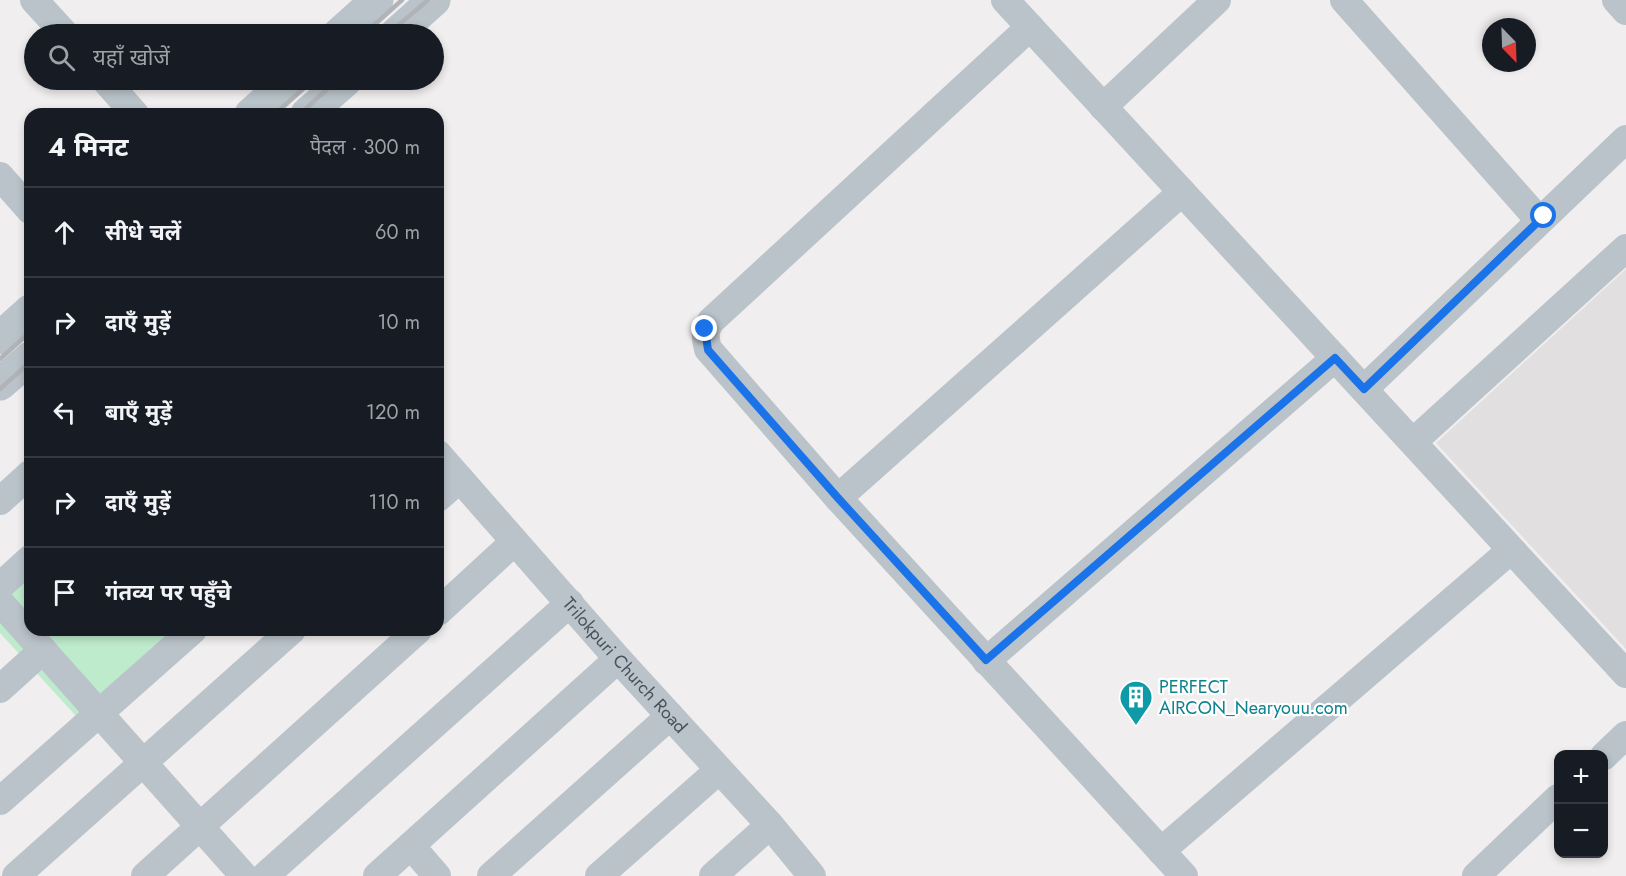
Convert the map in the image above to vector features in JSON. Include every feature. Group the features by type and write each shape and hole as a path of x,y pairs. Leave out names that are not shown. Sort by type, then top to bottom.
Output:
{"street":[{"path":"34,0 56,24"},
{"path":"350,24 377,0"},
{"path":"407,24 434,0"},
{"path":"1005,0 1626,674"},
{"path":"1103,107 1216,0"},
{"path":"1344,0 1539,220"},
{"path":"1616,0 1626,11"},
{"path":"1030,27 720,312 705,329 708,350 838,498 1184,876"},
{"path":"114,90 130,108"},
{"path":"258,108 278,90"},
{"path":"314,108 335,90"},
{"path":"1364,389 1626,139"},
{"path":"0,176 24,203"},
{"path":"838,498 1182,192"},
{"path":"1413,442 1626,248"},
{"path":"0,338 24,316"},
{"path":"986,660 1335,358"},
{"path":"0,384 24,363"},
{"name":"Trilokpuri Church Road","path":"444,461 618,659 770,825 812,876"},
{"path":"0,501 24,479"},
{"path":"444,493 460,479"},
{"path":"444,606 514,542"},
{"path":"1161,851 1511,549"},
{"path":"0,586 24,564"},
{"path":"0,602 24,629"},
{"path":"265,876 570,603"},
{"path":"30,636 244,876"},
{"path":"0,801 187,636"},
{"path":"16,876 285,636"},
{"path":"145,876 411,636"},
{"path":"0,689 43,650"},
{"path":"377,876 618,659"},
{"path":"491,876 670,716"},
{"path":"1608,752 1626,735"},
{"path":"599,876 719,770"},
{"path":"1476,876 1554,802"},
{"path":"713,876 770,825"},
{"path":"411,846 437,876"}],"shaded area":[{"path":"1626,269 1626,649 1436,443"}],"green space":[{"path":"24,578 24,636 165,636 76,716 0,633 0,600"}],"railway":[{"path":"375,24 402,0"},
{"path":"400,24 428,0"},
{"path":"282,108 302,90"},
{"path":"307,108 326,90"},
{"path":"0,359 24,337"},
{"path":"0,389 24,367"}],"place":[{"name":"PERFECT AIRCON_Nearyouu.com","path":"1136,726"}],"route":[{"path":"705,329 708,350 838,498 986,660 1335,358 1364,389 1544,216"}]}
